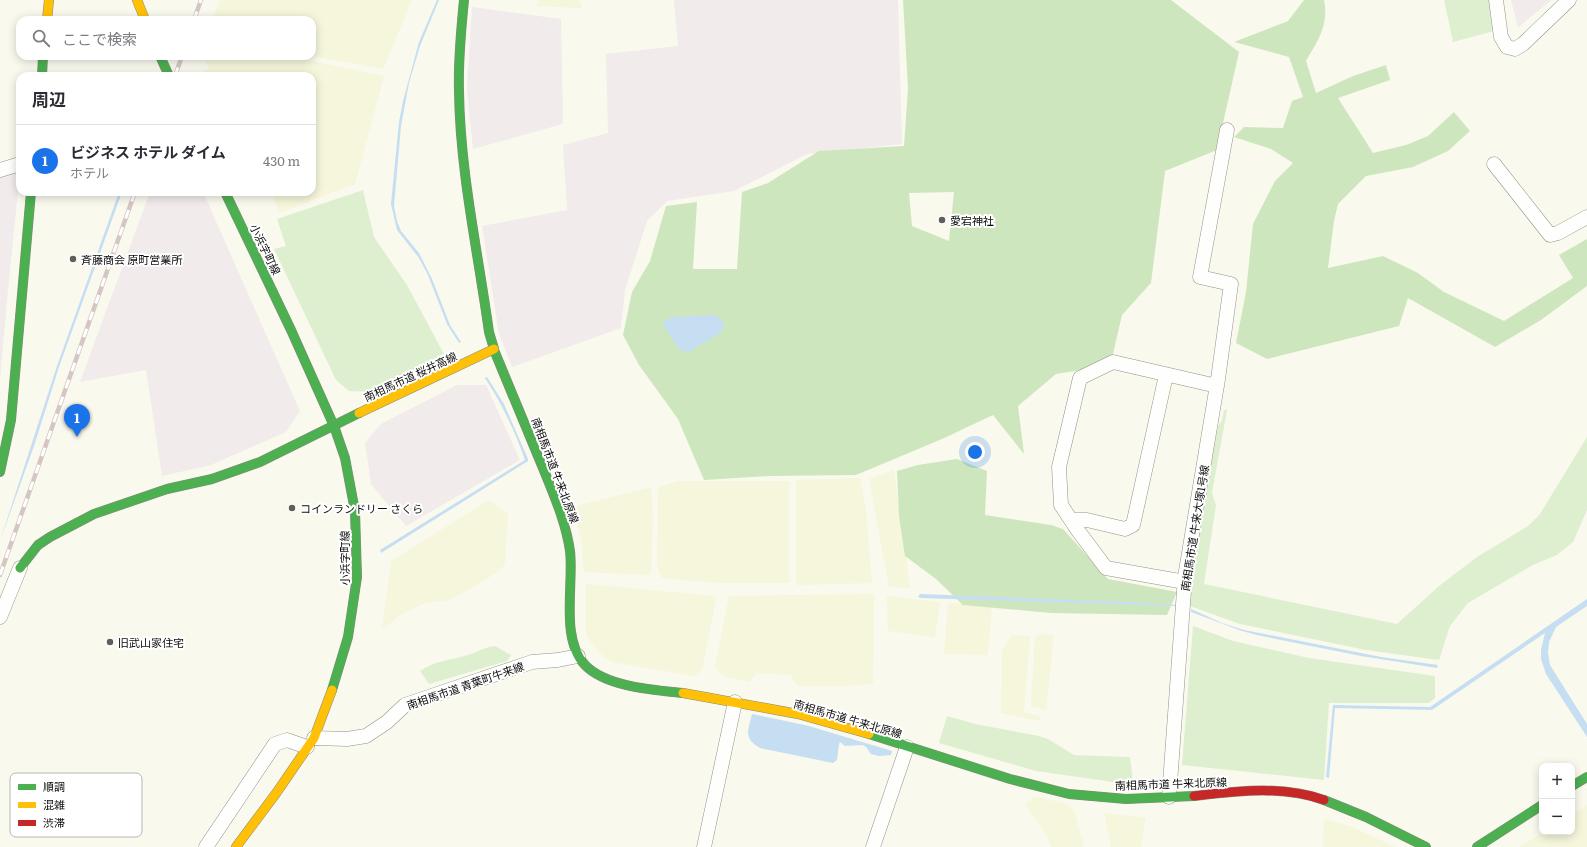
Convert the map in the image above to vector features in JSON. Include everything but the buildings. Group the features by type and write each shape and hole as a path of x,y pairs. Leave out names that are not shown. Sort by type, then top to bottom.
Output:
{"street":[{"path":"47,16 49,0"},
{"path":"137,0 143,16"},
{"path":"464,0 458,73 459,103 469,197 489,332 494,350"},
{"path":"1496,0 1501,37 1506,47 1515,49 1523,44 1569,0"},
{"path":"42,72 44,60"},
{"path":"162,60 168,72"},
{"name":"南相馬市道 牛来大塚1号線","path":"1169,797 1185,582 1217,386 1231,284 1200,277 1227,130"},
{"path":"1494,164 1550,235 1558,233 1587,217"},
{"path":"0,170 16,165"},
{"path":"0,472 11,420 31,196"},
{"name":"小浜字町線","path":"227,196 291,330 334,426 345,458 355,511 357,577 348,637 330,697 310,742 278,792 236,847"},
{"name":"南相馬市道 桜井高線","path":"20,568 38,545 94,514 167,489 212,480 239,470 280,453 376,405 494,350"},
{"name":"南相馬市道 牛来北原線","path":"494,350 532,440 564,523 568,539 571,565 571,634 578,656 585,665 595,673 605,678 628,684 735,702 804,716 1018,782 1070,794 1119,798 1169,797 1258,790 1302,794 1326,800 1348,808 1426,847"},
{"path":"1185,582 1106,568 1099,561 1062,505 1059,466 1080,378 1113,362 1217,386"},
{"path":"1071,520 1087,520 1125,529 1133,525 1166,374"},
{"path":"0,617 20,568"},
{"name":"南相馬市道 青葉町牛来線","path":"206,847 275,744 288,740 310,742 366,736 388,722 405,705 532,662 558,660 578,656"},
{"path":"704,847 735,702"},
{"path":"873,847 907,747"},
{"path":"1575,784 1587,777"},
{"path":"1477,847 1539,807"}],"shaded area":[{"path":"674,0 898,0 902,144 807,154 734,191 667,201 647,221 625,290 621,328 512,367 499,334 482,226 567,210 563,145 608,133 606,54 678,46"},
{"path":"1511,0 1552,0 1518,27"},
{"path":"472,7 561,19 563,124 473,149 467,90"},
{"path":"16,172 16,196 17,196 0,379 0,177"},
{"path":"149,196 205,196 300,411 286,432 211,465 162,476 146,370 80,382"},
{"path":"457,385 486,385 520,460 406,526 371,484 365,443 381,424"}],"green space":[{"path":"220,0 412,0 383,69 316,57 316,16 214,16"},
{"path":"538,0 579,0 582,8 537,6"},
{"path":"903,0 1171,0 1239,52 1217,150 1165,171 1151,283 1122,315 1112,358 1088,369 1056,374 1018,406 1024,454 993,415 942,439 856,475 770,476 704,480 678,419 639,365 623,335 632,292 650,261 666,206 697,202 693,269 737,269 742,192 768,183 819,151 904,146 908,88","holes":["954,192 949,241 912,226 909,193"]},
{"path":"1304,0 1324,0 1324,25 1306,61 1316,93 1353,76 1386,65 1390,80 1338,98 1373,153 1406,145 1428,136 1454,112 1470,131 1448,151 1413,167 1366,176 1338,204 1334,221 1328,268 1383,256 1418,273 1444,292 1504,321 1573,278 1559,255 1587,239 1587,286 1541,320 1495,347 1408,298 1399,326 1267,359 1236,343 1246,292 1253,224 1275,181 1293,163 1271,149 1234,137 1244,127 1283,128 1292,101 1303,97 1289,57 1234,42 1288,21"},
{"path":"1444,0 1489,0 1494,31 1453,42"},
{"path":"205,60 306,60 384,76 355,184 279,213 273,196 316,196 316,72 202,72 209,68"},
{"path":"363,190 374,237 407,285 444,354 371,392 349,391 336,380 274,249 286,246 277,219"},
{"path":"1224,410 1227,410 1212,493 1216,505 1204,584 1397,624 1439,586 1477,557 1528,526 1540,514 1587,437 1587,510 1573,542 1557,555 1533,565 1468,603 1450,626 1439,660 1366,650 1240,624 1190,606 1191,578 1218,426 1222,421"},
{"path":"957,459 987,471 985,515 1051,525 1063,529 1108,579 1177,592 1167,615 1051,613 963,605 936,579 905,556 899,516 897,471 918,465"},
{"path":"894,470 910,588 889,587 869,479"},
{"path":"860,478 866,510 872,583 796,585 796,480"},
{"path":"678,481 789,481 789,583 718,583 662,578 657,567 658,493 659,487"},
{"path":"651,487 653,514 651,575 584,572 581,540 574,510 579,505"},
{"path":"489,500 508,514 505,564 496,573 465,592 449,600 422,604 400,615 382,630 391,561"},
{"path":"586,584 714,596 716,599 702,670 695,676 612,662 601,654 586,634"},
{"path":"874,594 873,684 845,686 798,686 790,675 757,673 749,682 725,677 715,667 729,596"},
{"path":"887,596 940,602 935,637 888,631"},
{"path":"948,603 992,604 988,655 944,654"},
{"path":"1193,626 1233,641 1309,658 1435,676 1435,698 1429,703 1329,703 1324,780 1182,765"},
{"path":"1042,634 1054,635 1046,710 1031,706 1035,637"},
{"path":"1012,635 1030,636 1024,712 1042,717 1039,721 1001,713 1002,650"},
{"path":"495,646 511,655 507,661 429,684 420,671 437,663"},
{"path":"947,716 975,724 1039,736 1048,739 1074,755 1130,757 1133,782 1127,784 1036,771 939,743"},
{"path":"1035,796 1066,804 1074,810 1084,847 1051,847 1048,837 1025,804"},
{"path":"1587,805 1587,847 1519,847 1539,835 1575,835 1575,813"},
{"path":"1104,813 1146,818 1141,847 1111,847"},
{"path":"1324,819 1350,826 1395,847 1323,847"}],"water":[{"path":"437,0 439,0 420,46 409,83 401,126 394,206 401,231 419,253 432,279 450,325 461,342 459,343 447,324 428,275 419,258 397,230 391,204 399,122 403,101 419,42"},
{"path":"118,196 121,196 59,367 34,446 0,541 57,366"},
{"path":"716,315 723,322 724,329 689,352 680,350 663,325 665,320 673,317"},
{"path":"487,377 504,404 528,461 381,553 380,550 525,460 508,418 485,378"},
{"path":"920,594 1149,603 1177,606 920,598 918,597"},
{"path":"1587,599 1587,606 1556,627 1549,642 1548,653 1550,665 1587,724 1587,737 1546,674 1541,659 1541,650 1545,633 1432,710 1335,708 1329,778 1326,777 1333,705 1430,707"},
{"path":"1191,609 1222,623 1244,630 1381,657 1438,665 1437,668 1361,656 1257,635 1242,631 1191,612"},
{"path":"752,714 809,726 892,751 891,755 879,756 871,754 863,745 845,746 840,742 837,760 833,763 760,748 751,741 748,734"}],"railway":[{"path":"195,16 201,0"},
{"path":"176,72 181,60"},
{"path":"0,575 134,196"}],"traffic: fast":[{"path":"464,0 460,46 460,121 470,212 489,332 494,349"},
{"path":"42,72 43,60"},
{"path":"162,60 167,72"},
{"path":"0,472 11,420 31,196"},
{"path":"227,196 291,330 334,426 345,458 355,511 357,577 348,637 332,690"},
{"path":"494,350 553,492 566,531 571,564 570,626 577,654 585,665 594,672 618,683 645,689 683,693"},
{"path":"20,568 38,545 94,514 167,489 212,479 260,462 359,413"},
{"path":"869,734 1010,779 1069,794 1126,799 1194,796"},
{"path":"1575,784 1587,777"},
{"path":"1324,800 1366,817 1426,847"},
{"path":"1477,847 1539,807"}],"traffic: slow":[{"path":"47,16 49,0"},
{"path":"137,0 143,16"},
{"path":"359,413 494,349"},
{"path":"236,847 277,792 314,738 332,690"},
{"path":"683,693 798,714 869,734"}],"traffic: jam":[{"path":"1194,796 1259,790 1292,792 1324,800"}],"place":[{"name":"愛宕神社","path":"942,220"},
{"name":"斉藤商会 原町営業所","path":"73,259"},
{"name":"ビジネス ホテル ダイム","path":"77,437"},
{"name":"コインランドリー さくら","path":"292,508"},
{"name":"旧武山家住宅","path":"110,642"}]}
